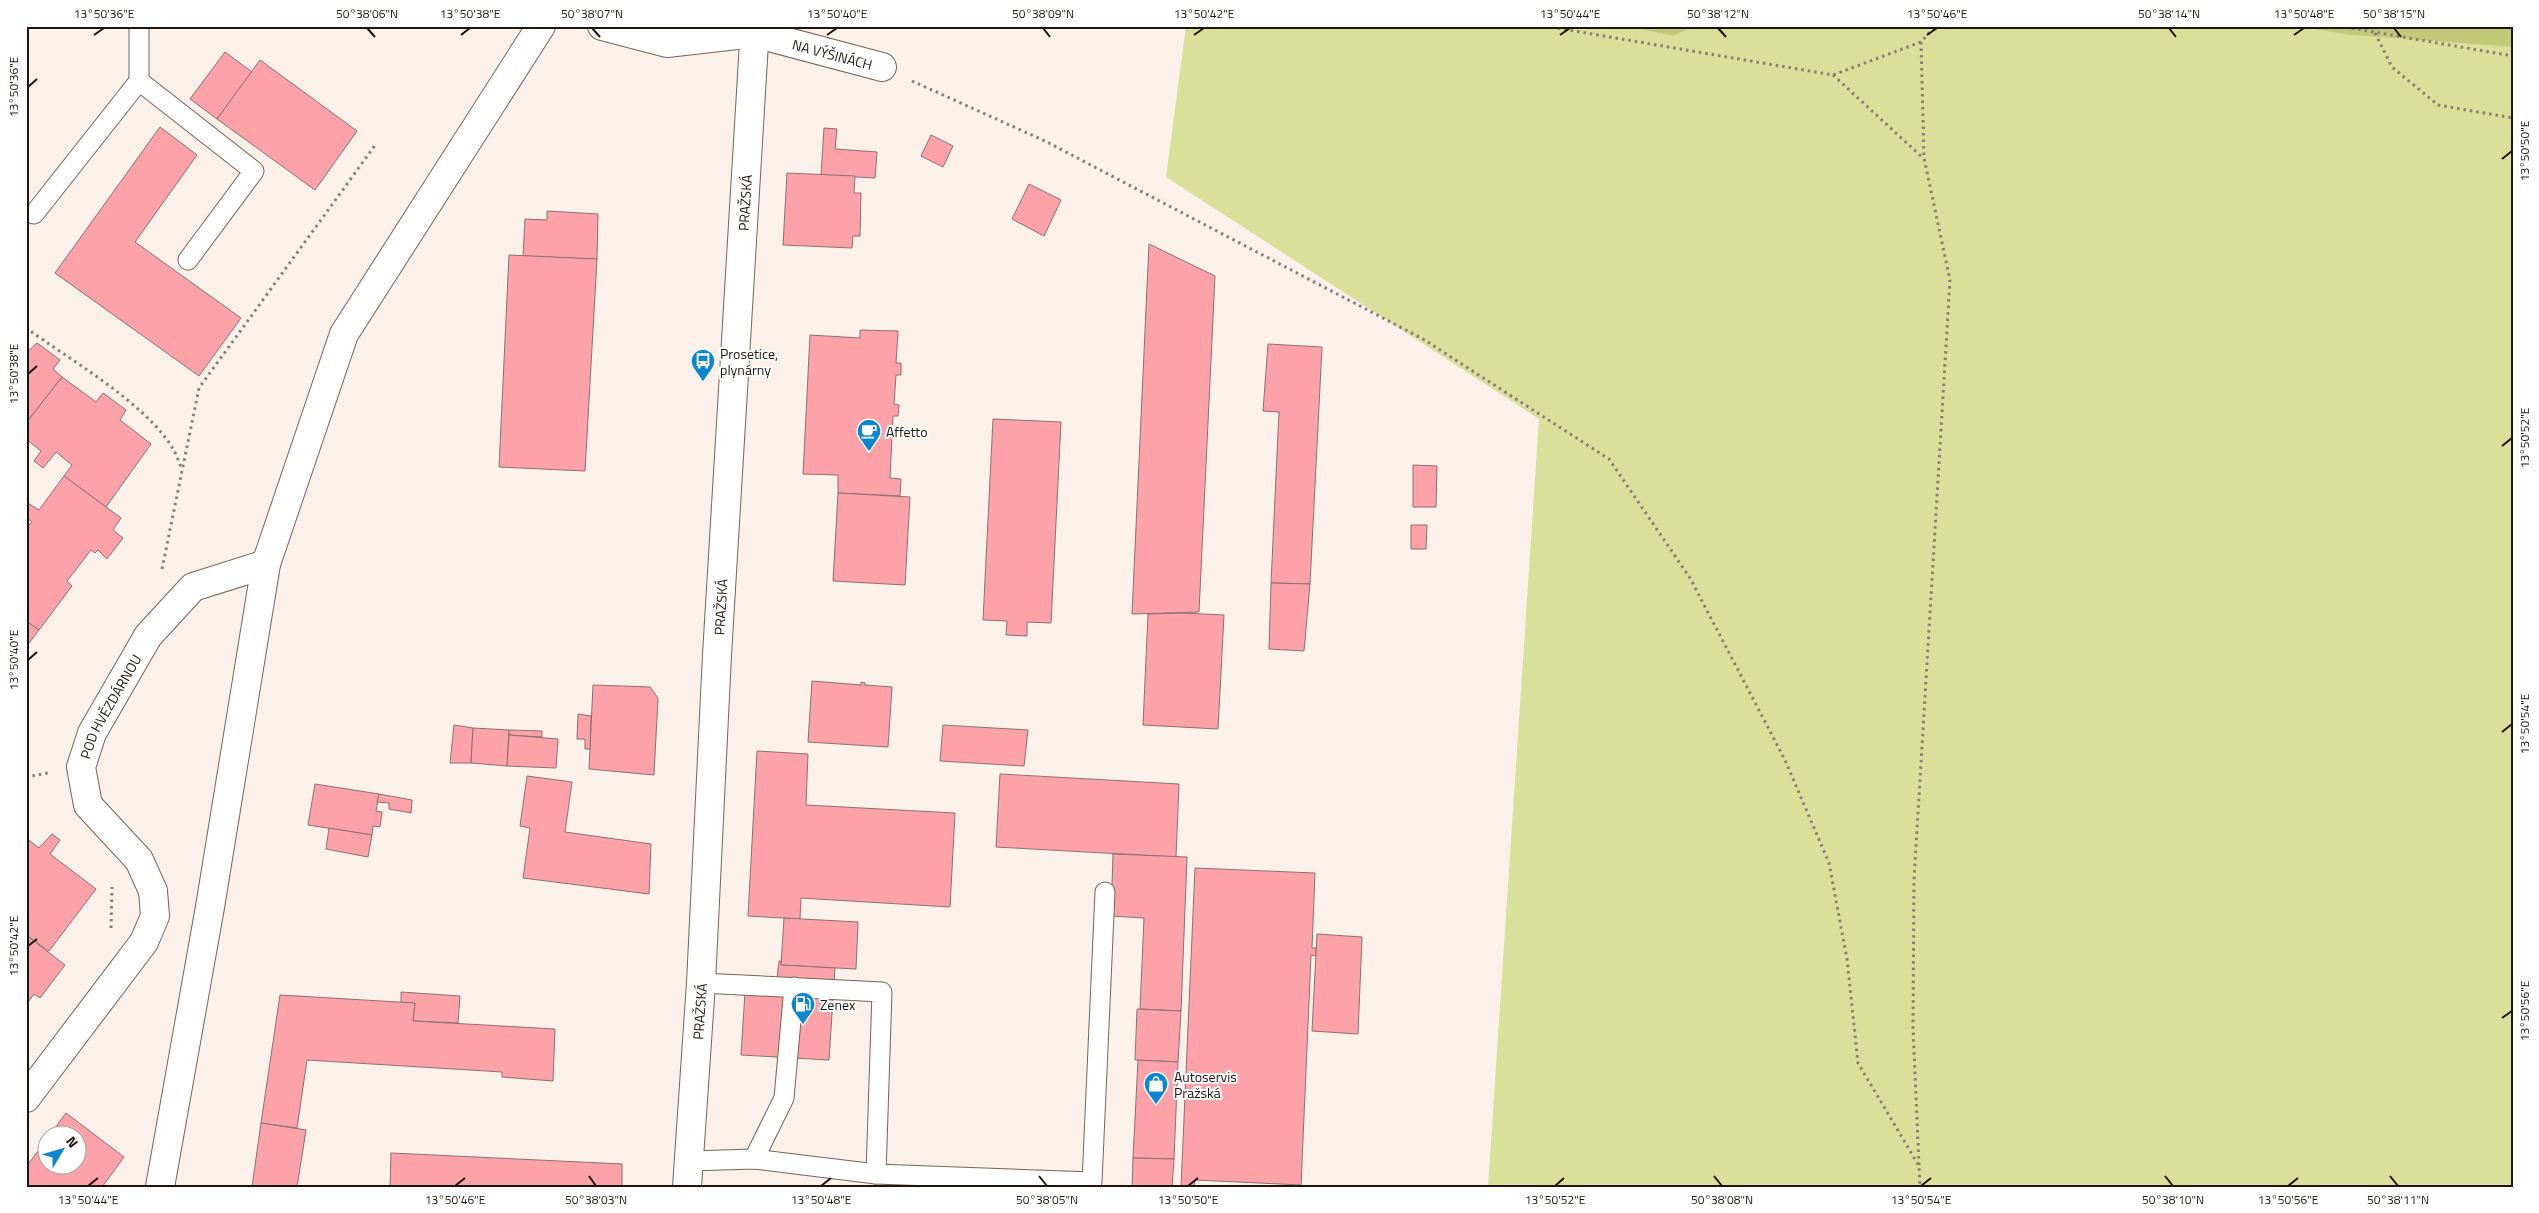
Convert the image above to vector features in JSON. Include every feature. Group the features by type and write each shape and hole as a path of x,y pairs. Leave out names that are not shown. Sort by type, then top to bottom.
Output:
{"street":[{"path":"160,1187 210,906 266,564 344,334 541,26"},
{"path":"602,26 666,44 754,30"},
{"name":"NA VÝŠINÁCH","path":"754,30 882,67"},
{"name":"PRAŽSKÁ","path":"688,1174 701,983 717,655 754,30"},
{"name":"POD HVĚZDÁRNOU","path":"26,1098 144,942 155,916 153,891 139,860 88,805 81,767 92,733 148,636 193,588 266,564"}],"lane":[{"path":"34,214 139,80 139,26"},
{"path":"139,80 254,171 188,260"},
{"path":"688,1174 754,1159 876,1174 1092,1182 1105,892"},
{"path":"701,983 882,992 876,1174"},
{"path":"754,1159 784,1098 794,987"}],"path":[{"path":"1545,26 1833,74 1921,42 1935,26"},
{"path":"2339,26 2513,56"},
{"path":"2375,32 2392,67 2438,105 2513,118"},
{"path":"1920,1187 1913,1028 1914,880 1950,280 1924,158 1921,42"},
{"path":"882,67 1045,141 1423,339 1609,459 1690,578 1785,760 1829,863 1848,959 1858,1063 1919,1166"},
{"path":"1833,74 1924,158"},
{"path":"160,577 200,388 376,144"},
{"path":"26,328 136,407 169,443 182,470"},
{"path":"111,930 114,834"}],"green space":[{"path":"1186,26 1626,26 1673,36 1694,26 2295,26 2350,35 2513,47 2513,1187 1488,1187 1539,419 1166,177"},
{"path":"1626,26 1694,26 1673,36"},
{"path":"2295,26 2513,26 2513,47 2350,35"}],"building":[{"path":"225,52 252,72 217,119 190,99"},
{"path":"260,60 357,131 315,190 217,119"},
{"path":"160,127 197,155 135,242 241,318 199,376 55,273"},
{"path":"824,128 837,129 835,149 877,152 875,178 821,175"},
{"path":"931,135 953,146 943,167 921,156"},
{"path":"787,173 855,176 854,193 861,193 860,236 853,236 852,248 783,245"},
{"path":"1029,184 1061,200 1044,236 1012,219"},
{"path":"547,211 598,214 597,259 523,256 525,219 547,220"},
{"path":"1149,244 1215,276 1199,612 1132,614"},
{"path":"509,255 597,259 585,471 499,467"},
{"path":"860,330 898,331 896,363 901,363 901,375 896,375 894,404 899,405 898,416 893,416 890,478 901,479 900,496 838,493 838,475 803,474 810,335 860,338"},
{"path":"37,343 60,360 53,369 62,377 26,423 26,353"},
{"path":"1268,344 1322,347 1310,584 1271,583 1279,412 1263,411"},
{"path":"62,377 96,402 103,393 126,410 120,420 151,444 106,507 64,476 72,465 56,452 43,468 34,461 41,451 26,439 26,423"},
{"path":"993,419 1061,422 1051,623 1027,622 1027,636 1006,635 1007,621 983,620"},
{"path":"1413,465 1437,466 1436,507 1413,507"},
{"path":"64,476 121,518 113,530 123,538 107,559 98,550 95,553 91,550 67,581 72,586 39,630 26,621 26,528 32,522 26,517 26,502 39,510"},
{"path":"838,493 910,497 905,585 833,581"},
{"path":"1411,525 1427,525 1426,549 1411,549"},
{"path":"1271,583 1310,584 1304,651 1269,649"},
{"path":"1148,614 1224,615 1218,729 1143,725"},
{"path":"26,621 39,630 26,647"},
{"path":"812,681 861,685 861,682 865,683 865,685 892,687 888,747 808,742"},
{"path":"593,685 650,687 658,698 654,775 589,769"},
{"path":"578,714 591,716 590,749 585,749 585,739 577,739"},
{"path":"454,725 473,728 471,763 450,763"},
{"path":"943,725 1028,730 1024,766 940,761"},
{"path":"473,728 509,730 507,766 471,763"},
{"path":"509,730 542,731 542,737 509,735"},
{"path":"509,735 558,739 556,768 507,766"},
{"path":"757,751 808,754 806,805 955,813 950,907 801,898 800,919 748,916"},
{"path":"1000,774 1179,784 1176,857 996,847"},
{"path":"527,776 572,782 565,832 651,844 649,894 523,878 530,828 520,826"},
{"path":"315,784 379,794 376,811 382,812 380,827 373,826 372,835 308,825"},
{"path":"379,794 412,800 411,813 389,809 389,803 377,802"},
{"path":"329,828 372,835 368,857 326,849"},
{"path":"52,834 60,840 50,854 96,889 49,951 26,935 26,838 39,848"},
{"path":"1113,854 1187,857 1181,1011 1140,1009 1144,918 1111,916"},
{"path":"1195,868 1315,873 1312,948 1316,948 1316,956 1311,955 1301,1185 1195,1180 1194,1187 1181,1187"},
{"path":"784,918 858,922 856,969 781,965"},
{"path":"1317,934 1362,937 1358,1034 1312,1031"},
{"path":"26,935 65,965 40,998 34,994 26,1005"},
{"path":"779,961 781,961 781,965 835,968 829,1060 741,1055 745,992 775,996"},
{"path":"401,992 460,996 458,1023 413,1021 415,1003 401,1003"},
{"path":"280,995 415,1003 413,1021 555,1029 553,1081 502,1077 502,1072 307,1060 297,1128 261,1123"},
{"path":"1137,1009 1181,1011 1178,1062 1135,1060"},
{"path":"1138,1060 1178,1062 1174,1159 1133,1158"},
{"path":"66,1113 83,1126 56,1126"},
{"path":"261,1123 306,1130 297,1187 252,1187"},
{"path":"88,1130 124,1157 102,1187 26,1187 26,1167 38,1151 38,1176 88,1176"},
{"path":"391,1153 622,1164 622,1187 390,1187"},
{"path":"1133,1158 1174,1159 1172,1187 1132,1187"}],"place":[{"name":"Prosetice, plynárny","path":"703,382"},
{"name":"Affetto","path":"869,452"},
{"name":"Zenex","path":"803,1025"},
{"name":"Autoservis Pražská","path":"1156,1105"}]}
